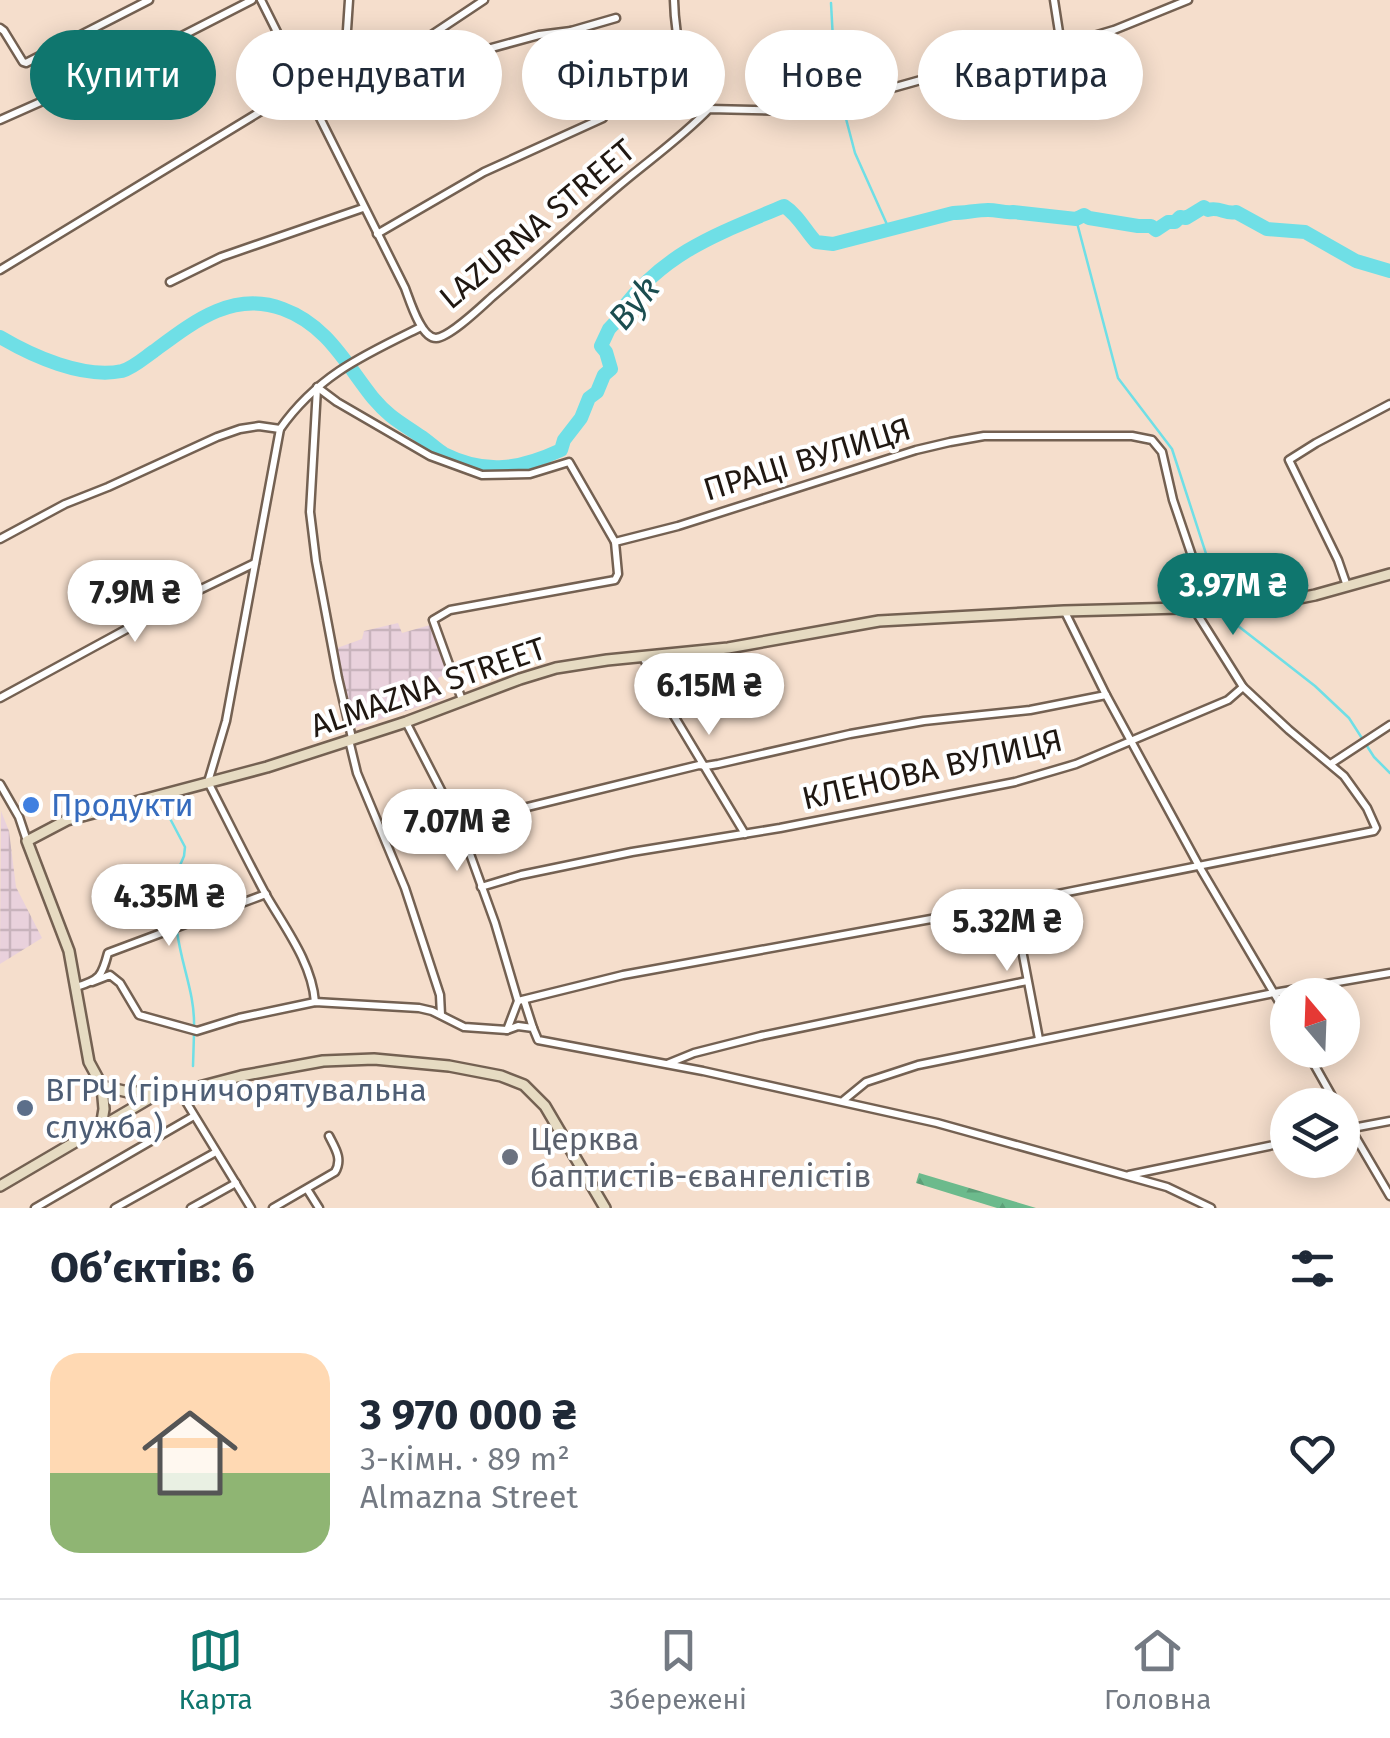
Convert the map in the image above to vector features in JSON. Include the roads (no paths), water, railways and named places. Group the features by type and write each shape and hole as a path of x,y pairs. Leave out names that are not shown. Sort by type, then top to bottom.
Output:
{"main road":[{"name":"ALMAZNA STREET","path":"27,841 67,820 266,767 556,668 728,648 880,620 1259,606 1390,574"},
{"path":"27,841 69,951 89,1062 102,1086 104,1109 98,1128"},
{"path":"102,1086 128,1092 180,1092 323,1061 374,1059 501,1076 524,1086 544,1106 606,1208"},
{"path":"0,1186 160,1092"}],"street":[{"path":"0,28 26,63 149,0"},
{"path":"0,120 133,61 252,0"},
{"path":"262,0 277,30"},
{"path":"347,30 349,0"},
{"path":"439,30 484,0"},
{"path":"674,0 676,30"},
{"path":"1054,0 1059,30"},
{"path":"1114,30 1188,0"},
{"path":"574,30 616,18"},
{"path":"725,109 821,108 918,80"},
{"path":"0,270 246,120"},
{"path":"315,1002 314,986 294,942 208,782 226,721 280,429 307,394 337,371 421,327 321,120"},
{"path":"377,234 484,172 599,120"},
{"name":"LAZURNA STREET","path":"421,327 436,338 474,313 698,120"},
{"path":"170,282 221,258 363,208"},
{"path":"317,387 430,456 482,475 530,474 569,462 615,542 615,580 450,610 433,620 463,701"},
{"path":"317,387 310,512 338,678 357,772 405,888 440,996 441,1016"},
{"path":"1348,586 1289,460 1390,404"},
{"path":"0,539 65,504 240,428 280,429"},
{"name":"ПРАЦІ ВУЛИЦЯ","path":"615,542 950,442 984,436 1132,436 1152,440 1162,452 1193,559 1194,609"},
{"path":"0,698 255,564"},
{"path":"507,1030 521,1001 623,975 942,918 1374,831 1361,799 1344,776 1242,687 1194,609"},
{"path":"1064,611 1199,866 1270,986"},
{"path":"643,657 659,692 745,834"},
{"name":"КЛЕНОВА ВУЛИЦЯ","path":"480,887 521,874 1015,782 1076,764 1228,700 1242,687"},
{"path":"460,830 504,813 699,765 924,720 1030,710 1106,695"},
{"path":"406,722 460,830 538,1040 937,1123 1167,1186 1210,1208"},
{"path":"1332,763 1390,724"},
{"path":"0,784 19,817 27,841"},
{"path":"92,982 104,969 108,953 266,894"},
{"path":"1013,902 1038,1039"},
{"path":"1360,978 1390,973"},
{"path":"76,986 110,974 139,1014 197,1031 315,1002 419,1008 464,1027 532,1028"},
{"path":"666,1064 761,1036 1027,981"},
{"path":"844,1101 866,1082 918,1064 1270,994"},
{"path":"180,1092 252,1208"},
{"path":"35,1208 194,1116"},
{"path":"1360,1126 1390,1120"},
{"path":"273,1208 335,1172 339,1157 329,1136"},
{"path":"1128,1175 1270,1146"},
{"path":"1360,1149 1390,1196"},
{"path":"115,1208 216,1152"},
{"path":"190,1208 236,1183"},
{"path":"307,1188 319,1208"}],"waterway":[{"path":"831,3 835,77 855,153 889,229"},
{"name":"Byk","path":"0,337 42,358 75,369 107,373 130,368 214,312 247,303 265,304 298,316 324,335 373,398 441,452 474,465 503,467 531,462 561,450 589,398 611,369 601,346 609,329 657,272 696,246 784,206 816,242 833,244 953,213 992,210 1076,219 1084,215 1156,230 1204,207 1236,212 1267,229 1305,232 1356,261 1390,271"},
{"path":"1076,219 1118,378 1172,449 1222,603"},
{"path":"1226,609 1233,622 1349,718 1374,757 1390,773"},
{"path":"165,809 185,847 173,882 176,923"},
{"path":"177,931 194,1026"},
{"path":"193,1066 194,1034"}],"place":[{"name":"Продукти","path":"31,805"},
{"name":"ВГРЧ (гірничорятувальна служба)","path":"25,1108"},
{"name":"Церква баптистів-євангелістів","path":"510,1157"}]}
